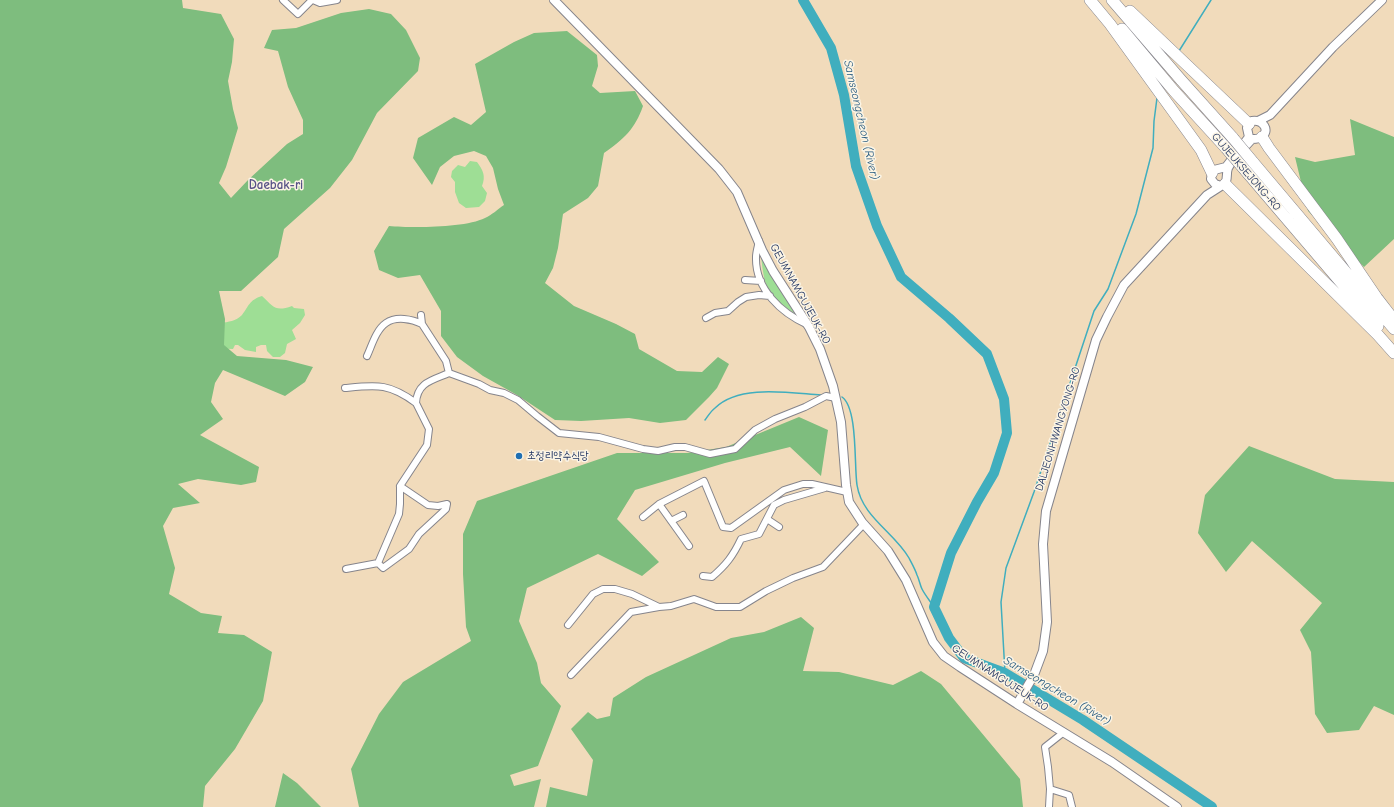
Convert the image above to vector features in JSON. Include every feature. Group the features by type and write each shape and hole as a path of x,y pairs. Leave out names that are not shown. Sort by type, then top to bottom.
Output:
{"highway":[{"path":"1090,0 1149,70 1168,105 1200,150 1212,176"},
{"name":"GUJEUKSEJONG-RO","path":"1097,0 1149,70 1174,91 1226,148 1394,345"},
{"name":"GUJEUKSEJONG-RO","path":"1112,0 1254,162 1394,329"},
{"path":"1120,0 1188,67 1253,122"},
{"path":"1264,132 1268,148 1337,239 1377,298 1394,320"},
{"path":"1223,185 1378,335 1394,353"}],"main road":[{"name":"GEUMNAMGUJEUK-RO","path":"554,0 719,168 737,192 773,270 808,326 820,349 833,386 841,422 849,502 864,524 888,551 906,580 933,642 944,656 1019,700 1176,807"},
{"path":"1212,176 1215,184 1223,185 1227,180 1228,168 1252,139 1264,132 1266,122 1270,115 1333,47 1382,0"},
{"path":"1207,195 1212,186 1212,176 1216,169 1226,167 1244,146 1249,137 1247,132 1253,122 1270,115"},
{"path":"1253,122 1264,124 1264,132"},
{"name":"DALJEONHWANGYONG-RO","path":"1019,700 1034,675 1043,651 1047,622 1043,544 1046,511 1096,340 1124,285 1207,195 1223,185"}],"street":[{"path":"283,0 298,14 312,0 320,3 337,0"},
{"path":"759,241 756,257 758,275 764,290 796,320 808,326"},
{"path":"745,280 761,281"},
{"path":"706,318 715,313 728,311 746,297 759,295 770,296"},
{"path":"421,315 422,324 446,361 449,374"},
{"path":"367,356 375,338 386,323 397,320 413,320 422,324"},
{"path":"378,563 399,514 400,486 427,444 429,429 416,403 416,396 425,382 449,374 478,384 518,400 558,432 599,437 643,450 658,451 675,447 685,447 710,454 735,449 755,430 768,422 805,407 826,396 836,398"},
{"path":"345,388 376,385 389,388 406,396 416,403"},
{"path":"643,517 659,504 704,481 723,527 731,528 784,490 803,484 812,484 847,492"},
{"path":"378,563 383,568 409,549 419,534 446,509 447,504 428,506 400,486"},
{"path":"703,576 712,577 723,567 733,555 741,539 759,534 774,505 790,498 826,488"},
{"path":"659,504 689,546"},
{"path":"671,521 682,515"},
{"path":"767,519 779,528"},
{"path":"571,675 631,612 671,606 694,599 716,607 740,607 766,591 793,578 822,567 864,524"},
{"path":"346,569 378,563"},
{"path":"568,625 593,594 603,588 615,589 632,594 659,607"},
{"path":"1049,807 1050,789 1044,747 1064,732"},
{"path":"1050,789 1069,795 1072,807"}],"green space":[{"path":"0,0 182,0 183,8 221,14 234,39 232,62 228,81 238,128 226,167 219,183 231,198 287,144 303,134 303,120 288,87 278,51 264,48 272,30 296,28 341,13 369,9 391,14 406,30 420,58 418,71 377,113 352,160 330,188 284,229 278,257 241,291 219,291 225,319 224,345 237,356 286,360 313,367 305,382 285,396 223,370 215,383 211,402 223,419 200,435 259,467 256,482 241,485 198,479 178,484 200,503 173,508 163,526 175,568 169,594 201,613 222,616 218,633 244,635 272,652 263,701 235,749 205,786 203,807 0,807"},
{"path":"567,31 597,55 598,66 592,86 600,93 635,91 643,106 640,114 628,133 604,153 598,186 588,198 563,214 558,248 553,268 545,283 574,306 635,334 639,349 677,371 702,372 718,357 729,364 717,388 686,420 660,423 629,418 581,421 555,420 517,395 483,376 457,357 441,336 441,311 420,275 398,278 379,270 374,251 389,226 424,227 465,224 485,218 493,214 504,205 493,168 486,156 474,151 454,156 440,167 432,185 413,158 418,138 454,117 471,125 486,112 475,64 514,42 534,33"},
{"path":"1350,119 1394,137 1394,239 1364,267 1308,211 1295,157 1315,162 1355,155"},
{"path":"470,161 477,162 481,168 484,176 482,186 487,193 485,201 479,207 466,208 459,203 455,192 455,182 451,177 452,171 458,165 465,167"},
{"path":"761,256 797,315 773,297 769,291 764,277"},
{"path":"262,296 272,306 278,308 282,309 292,306 294,308 304,309 305,315 300,323 292,330 296,339 287,344 285,353 280,357 273,357 267,351 266,345 256,347 256,352 245,350 238,345 235,345 233,349 209,348 221,323 237,319 242,315 252,301"},
{"path":"799,417 828,430 821,476 790,447 725,463 635,490 617,519 659,562 642,576 598,554 527,588 519,621 537,663 541,683 561,706 538,766 510,775 514,786 541,779 534,807 359,807 351,769 379,714 403,682 471,641 466,627 463,574 463,534 477,501 617,453 687,453 726,447"},
{"path":"1249,446 1335,479 1394,482 1394,715 1374,706 1359,730 1327,733 1315,714 1311,652 1300,630 1322,603 1252,541 1226,572 1198,533 1205,495"},
{"path":"801,617 814,628 803,671 839,672 893,685 921,671 941,684 1020,779 1023,807 546,807 550,787 587,796 593,760 571,729 588,712 597,719 610,716 613,698 646,677 731,638 764,632"},
{"path":"283,773 297,783 321,807 275,807"}],"waterway":[{"name":"Samseongcheon (River)","path":"803,0 831,48 844,95 856,166 877,226 901,277 949,318 987,354 1004,399 1007,433 994,473 977,502 951,553 934,607 949,638 964,658 1005,673 1083,720 1212,807"},
{"path":"1179,51 1211,0"},
{"path":"1005,673 1001,602 1006,568 1034,492 1094,311 1108,289 1136,214 1153,148 1157,98"},
{"path":"705,420 711,412 725,400 737,396 765,392 821,395"},
{"path":"842,397 847,403 851,413 856,476 860,496 865,506 879,524 903,549 909,558 922,589 934,607"}],"place":[{"name":"초정리약수식당","path":"519,456"}],"district":[{"name":"Daebak-ri","path":"276,185"}]}
